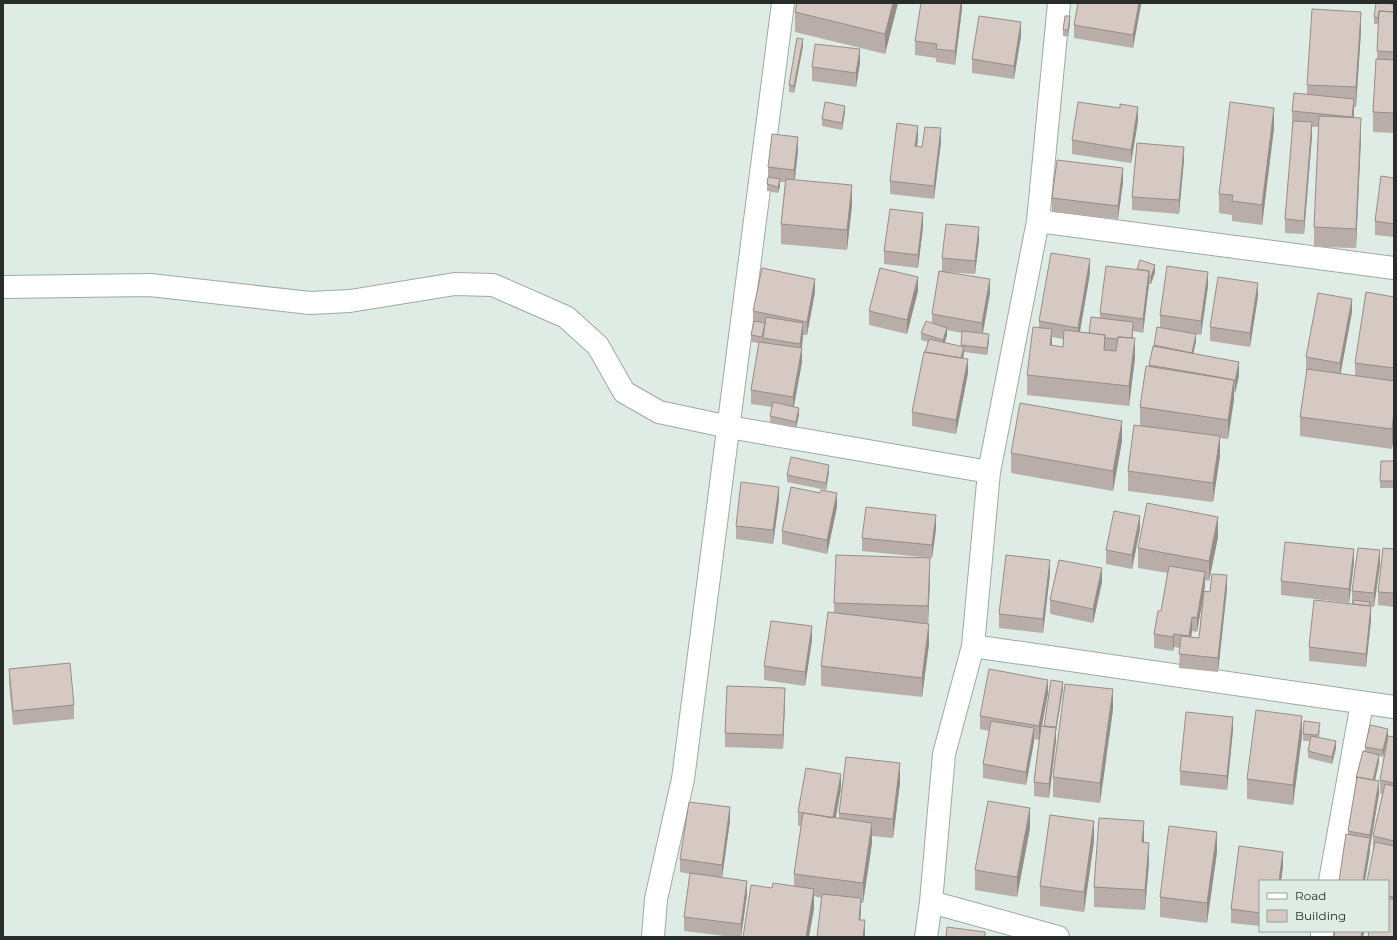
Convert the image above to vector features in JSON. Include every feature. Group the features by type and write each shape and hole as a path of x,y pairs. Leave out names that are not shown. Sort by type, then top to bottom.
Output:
{"street":[{"path":"653,937 656,899 683,780 783,3"},
{"path":"926,937 931,902 944,754 973,646 989,472 1038,221 1059,3"},
{"path":"1038,221 1394,268"},
{"path":"3,288 150,286 310,303 350,301 455,284 494,285 566,317 598,346 624,392 659,412 729,427 989,472"},
{"path":"973,646 1394,707"},
{"path":"1330,880 1362,702"},
{"path":"931,902 1058,937"}],"building":[{"path":"797,3 893,3 885,34 795,12"},
{"path":"921,3 961,3 955,51 936,49 937,44 915,41"},
{"path":"1078,3 1139,3 1133,35 1074,25"},
{"path":"1376,3 1394,4 1394,12 1379,11 1378,18 1374,17"},
{"path":"1312,9 1361,12 1356,87 1307,85"},
{"path":"1379,11 1394,12 1394,52 1377,51"},
{"path":"979,16 1021,22 1014,66 972,59"},
{"path":"1065,16 1070,16 1068,30 1063,30"},
{"path":"797,38 803,39 794,86 789,85"},
{"path":"815,44 860,49 856,73 812,67"},
{"path":"1376,59 1394,60 1394,113 1373,112"},
{"path":"1294,93 1354,99 1352,117 1292,111"},
{"path":"825,102 845,106 842,123 822,119"},
{"path":"1078,102 1120,108 1120,104 1138,107 1131,150 1072,140"},
{"path":"1230,102 1274,108 1262,205 1232,201 1233,195 1219,194"},
{"path":"1319,116 1361,118 1356,229 1314,227"},
{"path":"1293,121 1312,122 1304,221 1285,219"},
{"path":"897,123 918,126 915,146 922,147 925,127 941,128 934,186 890,181"},
{"path":"772,134 798,137 794,170 768,167"},
{"path":"1137,143 1184,147 1179,200 1132,197"},
{"path":"1057,160 1123,168 1118,206 1052,198"},
{"path":"1381,176 1394,178 1394,224 1375,221"},
{"path":"768,177 780,179 778,187 767,184"},
{"path":"786,179 852,185 847,230 781,224"},
{"path":"890,209 923,213 918,255 884,251"},
{"path":"946,224 979,227 975,261 942,258"},
{"path":"1051,253 1090,259 1078,328 1039,321"},
{"path":"1140,260 1155,265 1151,277 1149,277 1149,271 1137,269"},
{"path":"1106,266 1149,271 1143,319 1100,313"},
{"path":"1167,266 1208,272 1201,321 1160,315"},
{"path":"762,268 815,279 807,322 753,311"},
{"path":"880,268 918,277 907,320 869,311"},
{"path":"939,271 990,279 982,323 932,314"},
{"path":"1218,277 1258,283 1250,333 1210,327"},
{"path":"1366,292 1394,297 1394,368 1355,363"},
{"path":"1318,293 1352,299 1340,363 1306,357"},
{"path":"766,317 803,323 800,344 763,338"},
{"path":"1091,317 1133,322 1132,338 1105,338 1105,335 1089,333"},
{"path":"754,321 765,323 762,337 751,335"},
{"path":"926,321 947,328 943,340 921,333"},
{"path":"1033,327 1052,329 1050,345 1063,347 1064,330 1105,335 1104,350 1116,351 1118,337 1135,338 1129,386 1027,375"},
{"path":"1157,327 1196,334 1192,353 1154,345"},
{"path":"962,331 989,334 987,348 961,345"},
{"path":"929,339 964,347 961,358 925,352"},
{"path":"759,342 802,348 793,397 751,390"},
{"path":"1153,346 1239,362 1235,381 1149,365"},
{"path":"924,352 968,359 956,420 912,412"},
{"path":"1146,366 1234,380 1228,420 1140,407"},
{"path":"1307,369 1394,381 1394,411 1392,429 1300,417"},
{"path":"773,402 799,408 796,422 770,416"},
{"path":"1020,403 1122,421 1113,471 1011,453"},
{"path":"1134,425 1220,436 1213,483 1128,471"},
{"path":"791,457 829,465 826,483 787,475"},
{"path":"1381,461 1394,461 1394,481 1380,481"},
{"path":"741,482 779,487 773,530 736,526"},
{"path":"791,487 820,493 821,490 837,493 827,540 782,531"},
{"path":"1147,503 1218,517 1209,561 1138,548"},
{"path":"866,507 936,515 932,545 862,538"},
{"path":"1114,511 1140,516 1132,555 1106,550"},
{"path":"1285,542 1354,549 1349,589 1281,581"},
{"path":"1358,548 1380,550 1374,593 1352,591"},
{"path":"1383,548 1394,549 1394,593 1378,592"},
{"path":"836,555 930,558 928,606 834,603"},
{"path":"1006,555 1050,560 1043,619 999,614"},
{"path":"1059,560 1102,568 1093,609 1050,600"},
{"path":"1169,566 1205,572 1197,618 1192,617 1189,636 1174,634 1173,637 1154,634 1158,611 1161,611"},
{"path":"1212,574 1227,575 1218,658 1179,654 1181,636 1199,638 1204,591 1210,592"},
{"path":"1314,600 1371,606 1366,654 1309,647"},
{"path":"1353,600 1370,602 1369,606 1353,604"},
{"path":"828,612 929,624 922,678 821,666"},
{"path":"771,621 812,626 805,672 764,666"},
{"path":"70,663 74,705 13,711 9,669"},
{"path":"989,669 1048,680 1039,726 980,716"},
{"path":"1051,680 1063,682 1056,727 1044,726"},
{"path":"1065,684 1113,689 1100,783 1053,777"},
{"path":"727,686 785,688 783,735 725,733"},
{"path":"1256,710 1302,716 1293,785 1247,779"},
{"path":"1186,712 1233,717 1227,776 1180,771"},
{"path":"991,721 1034,728 1026,772 983,764"},
{"path":"1304,721 1320,723 1318,735 1303,734"},
{"path":"1370,725 1388,729 1383,750 1365,747"},
{"path":"1041,726 1056,728 1049,784 1034,782"},
{"path":"1311,736 1336,741 1332,757 1308,751"},
{"path":"1388,736 1394,737 1394,783 1380,780"},
{"path":"1363,751 1379,755 1373,780 1356,778"},
{"path":"846,757 900,763 893,819 839,813"},
{"path":"806,768 841,774 833,818 798,812"},
{"path":"1357,777 1379,781 1370,835 1348,831"},
{"path":"1385,784 1394,786 1394,841 1373,836"},
{"path":"988,801 1030,808 1017,877 975,870"},
{"path":"689,802 730,807 722,865 680,859"},
{"path":"803,813 872,823 863,883 794,874"},
{"path":"1050,815 1094,821 1084,892 1040,886"},
{"path":"1099,818 1144,821 1142,842 1149,843 1145,890 1094,887"},
{"path":"1169,826 1217,832 1207,903 1160,897"},
{"path":"1346,834 1370,838 1363,880 1339,880"},
{"path":"1375,842 1394,846 1394,897 1389,896 1389,880 1367,880"},
{"path":"1239,846 1283,852 1279,880 1259,880 1259,913 1231,909"},
{"path":"690,873 747,881 741,924 684,917"},
{"path":"773,883 814,889 806,937 743,937 751,885 772,888"},
{"path":"822,894 861,898 859,920 865,920 863,937 817,937"},
{"path":"1389,899 1394,899 1394,937 1368,937 1369,932 1389,932"},
{"path":"947,927 985,932 985,937 946,937"},
{"path":"1335,932 1362,932 1361,937 1334,937"}]}
